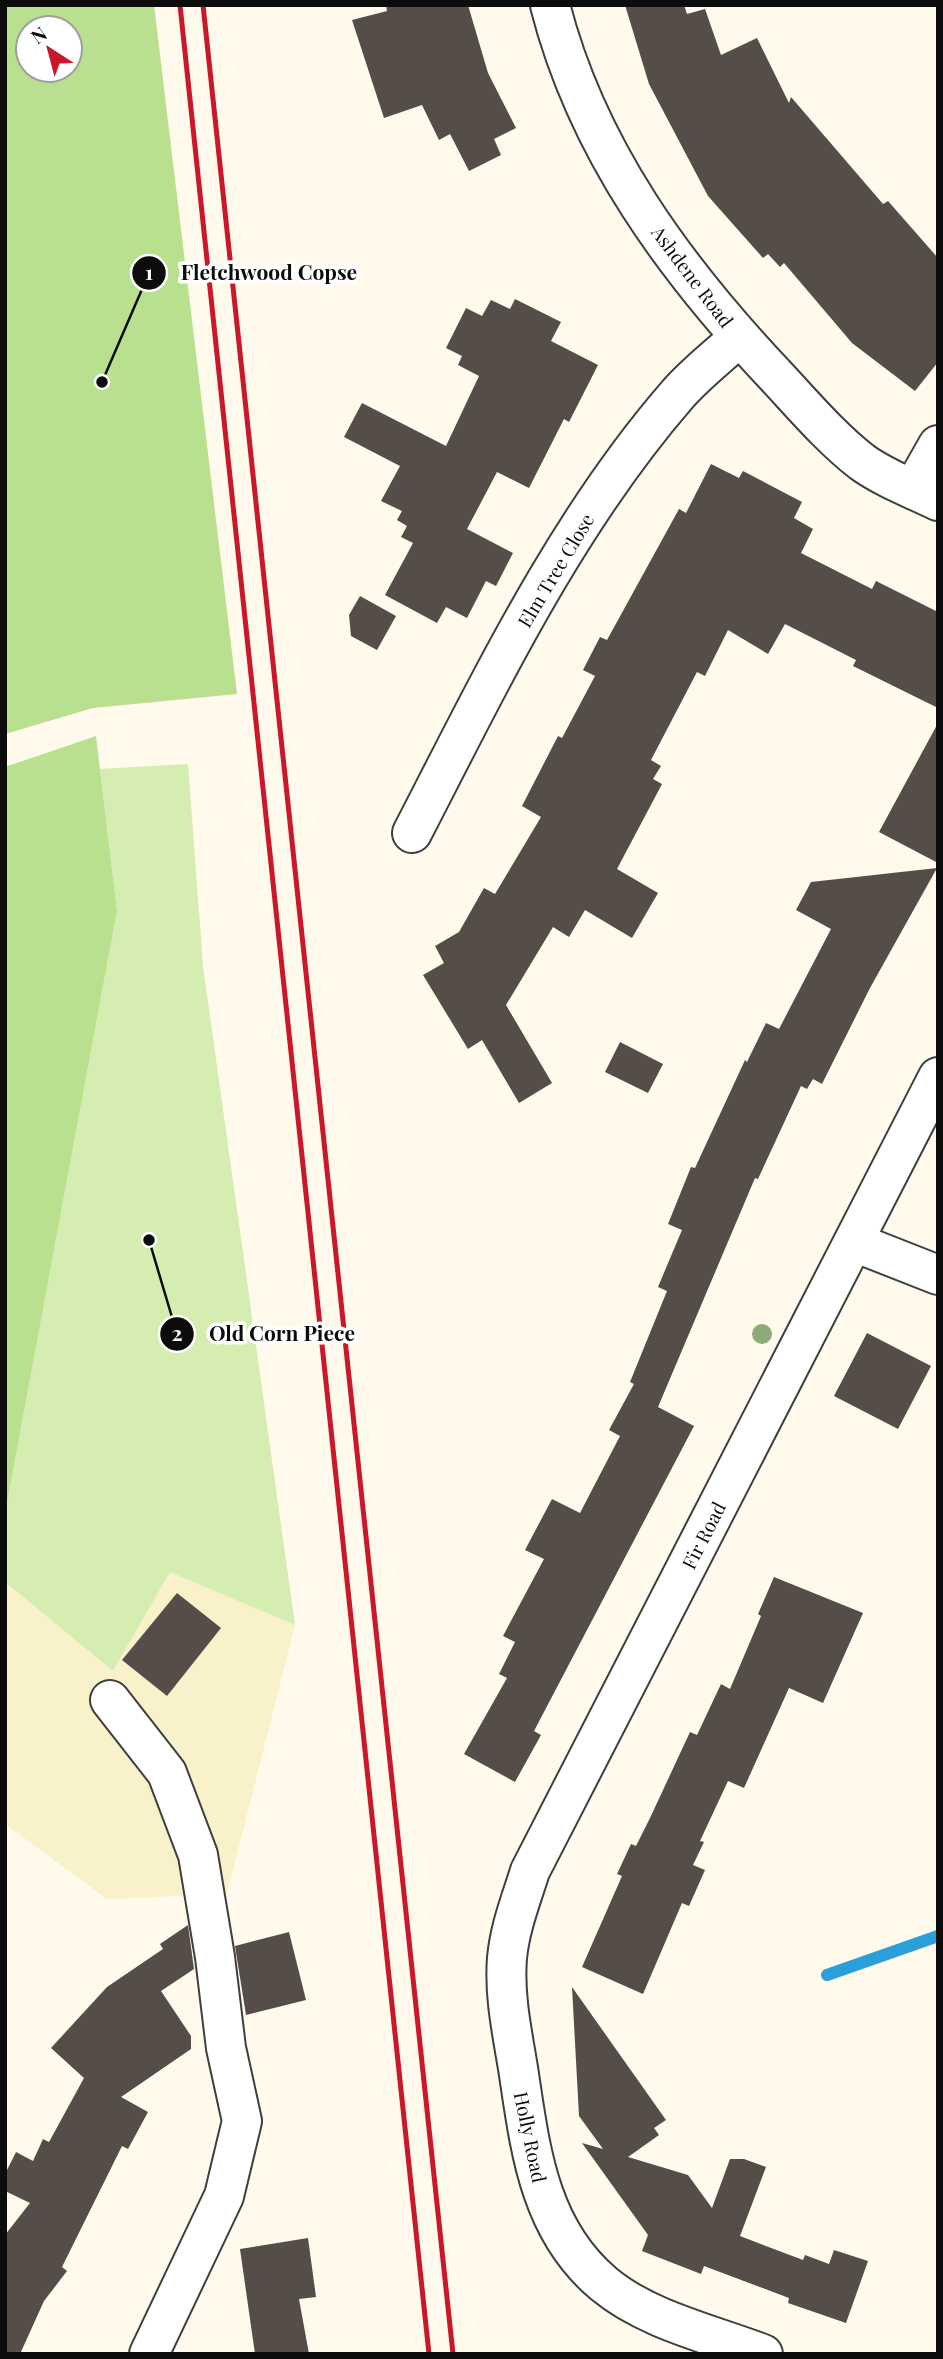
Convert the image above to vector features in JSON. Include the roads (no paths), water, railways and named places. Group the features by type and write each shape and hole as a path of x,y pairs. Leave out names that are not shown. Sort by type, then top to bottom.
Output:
{"street":[{"name":"Ashdene Road","path":"550,5 560,43 587,112 620,177 676,257 739,337 863,463 925,495"},
{"name":"Elm Tree Close","path":"412,833 497,669 606,485 678,394 739,337"},
{"path":"925,495 938,445"},
{"name":"Fir Road","path":"508,2006 507,1959 513,1924 530,1871 938,1077"},
{"path":"854,1242 938,1275"},
{"path":"110,1700 167,1773 198,1855 226,2048 242,2121 224,2196 149,2354"},
{"name":"Holly Road","path":"508,2006 535,2173 553,2218 576,2253 603,2283 638,2307 763,2354"}],"waterway":[{"path":"827,1975 938,1936"}],"railway":[{"path":"180,5 429,2354"},
{"path":"203,5 453,2354"}],"place":[{"name":"Fletchwood Copse","path":"102,382"},
{"name":"Old Corn Piece","path":"149,1240"}]}
